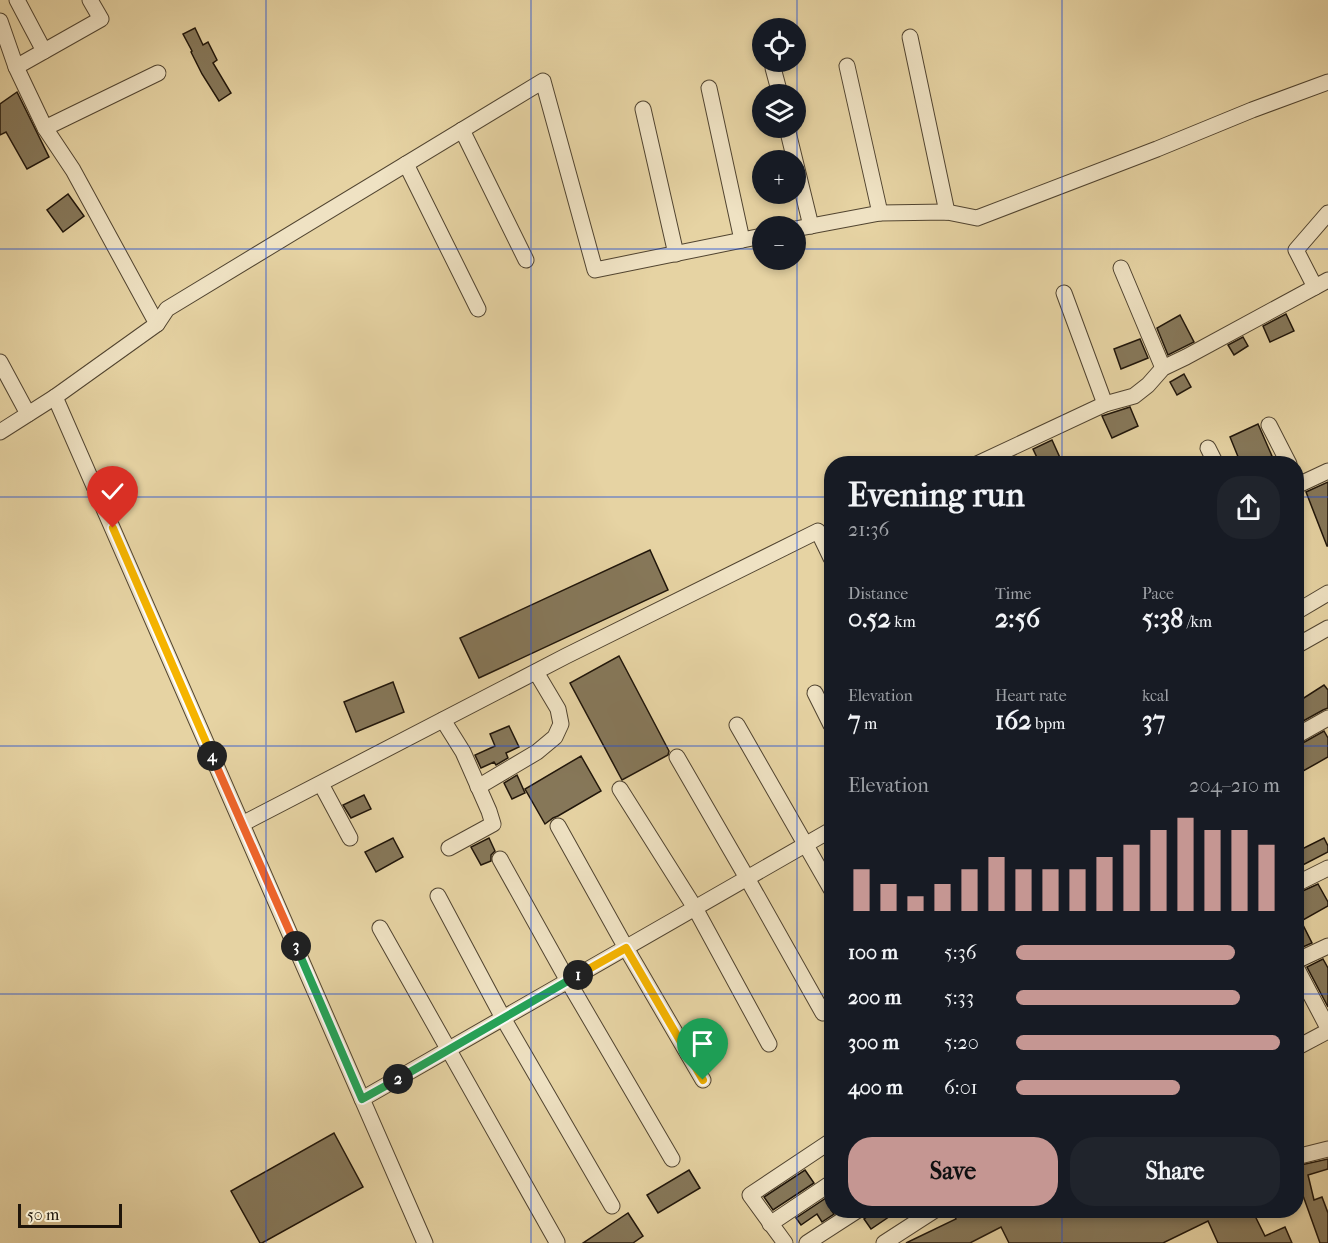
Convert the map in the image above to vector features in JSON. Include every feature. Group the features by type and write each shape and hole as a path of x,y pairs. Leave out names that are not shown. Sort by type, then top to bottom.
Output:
{"street":[{"path":"17,0 44,51"},
{"path":"16,67 100,19 90,0"},
{"path":"0,21 16,67 45,128 73,170 157,324"},
{"path":"910,37 947,212"},
{"path":"846,66 880,213"},
{"path":"45,128 158,73"},
{"path":"0,432 55,397 157,324 167,309 543,81 595,270 752,238"},
{"path":"806,226 880,213 947,212 977,218 1328,82"},
{"path":"709,88 742,240"},
{"path":"643,109 676,254"},
{"path":"462,130 526,260"},
{"path":"790,138 811,225"},
{"path":"406,164 478,309"},
{"path":"1007,456 1105,404 1134,396 1148,385 1163,368 1321,283 1296,250 1328,213"},
{"path":"1121,268 1163,368"},
{"path":"1064,293 1105,404"},
{"path":"0,362 28,414"},
{"path":"55,397 425,1243"},
{"path":"1269,425 1285,456"},
{"path":"1208,448 1212,456"},
{"path":"1304,480 1328,471"},
{"path":"242,824 536,672 824,529"},
{"path":"1304,607 1328,593"},
{"path":"1304,642 1328,628"},
{"path":"478,787 537,752 555,737 561,724 558,709 536,672"},
{"path":"815,693 824,711"},
{"path":"1304,732 1328,718"},
{"path":"443,720 463,752 493,824 449,848"},
{"path":"738,725 824,877"},
{"path":"677,757 824,1012"},
{"path":"321,784 350,838"},
{"path":"620,789 695,908 769,1044"},
{"path":"558,826 703,1080"},
{"path":"362,1099 824,834"},
{"path":"500,859 672,1159"},
{"path":"1304,880 1328,868"},
{"path":"438,896 503,1018 612,1206"},
{"path":"380,928 557,1242"},
{"path":"1304,958 1328,946"},
{"path":"1304,983 1328,1030 1304,1044"},
{"path":"785,1243 750,1196 824,1146"},
{"path":"1304,1155 1328,1149"},
{"path":"770,1224 824,1188"},
{"path":"807,1243 846,1218"},
{"path":"884,1243 923,1218"}],"building":[{"path":"195,28 203,45 208,42 217,60 213,63 231,93 219,101 202,74 183,34"},
{"path":"17,92 49,157 27,169 6,132 0,135 0,104"},
{"path":"68,194 84,216 63,232 47,210"},
{"path":"1286,314 1294,331 1270,342 1263,326"},
{"path":"1180,315 1194,342 1168,355 1157,328"},
{"path":"1243,337 1248,346 1234,355 1228,345"},
{"path":"1140,339 1148,358 1121,369 1114,349"},
{"path":"1184,374 1191,387 1177,395 1170,382"},
{"path":"1130,407 1138,426 1112,438 1102,416"},
{"path":"1258,424 1272,456 1238,456 1230,437"},
{"path":"1052,440 1059,456 1036,456 1033,449"},
{"path":"1328,482 1328,546 1327,546 1306,492"},
{"path":"650,550 668,590 479,678 460,638"},
{"path":"619,656 669,751 668,755 622,780 570,683"},
{"path":"393,682 404,712 356,732 344,702"},
{"path":"1324,685 1328,690 1328,708 1304,721 1304,698"},
{"path":"509,726 519,747 506,753 508,758 496,765 494,762 481,768 475,755 495,746 490,734"},
{"path":"1324,731 1328,738 1328,757 1304,770 1304,742"},
{"path":"581,756 601,791 545,824 525,789"},
{"path":"517,775 525,793 512,799 504,783"},
{"path":"364,795 371,809 351,818 343,805"},
{"path":"393,838 403,857 376,872 365,852"},
{"path":"489,838 495,851 491,855 491,861 481,865 471,847"},
{"path":"1324,838 1328,852 1304,864 1304,848"},
{"path":"1318,884 1328,906 1304,919 1304,890"},
{"path":"1304,927 1312,943 1304,946"},
{"path":"1323,959 1328,968 1328,1007 1307,967"},
{"path":"334,1133 363,1187 260,1243 231,1191"},
{"path":"1328,1159 1328,1169 1308,1175 1314,1200 1322,1197 1328,1213 1328,1243 1320,1243 1304,1198 1304,1164"},
{"path":"689,1170 700,1188 658,1213 647,1195"},
{"path":"805,1170 814,1183 773,1210 764,1197"},
{"path":"824,1199 824,1218 828,1218 822,1222 817,1214 801,1225 796,1218"},
{"path":"628,1213 643,1236 633,1243 583,1243"},
{"path":"865,1218 887,1218 871,1229"},
{"path":"1256,1218 1265,1236 1285,1227 1292,1243 1218,1243 1208,1221 1163,1243 1009,1243 1001,1227 970,1243 906,1243 956,1219"}],"route":[{"path":"113,528 362,1099 626,948 703,1080"}]}
